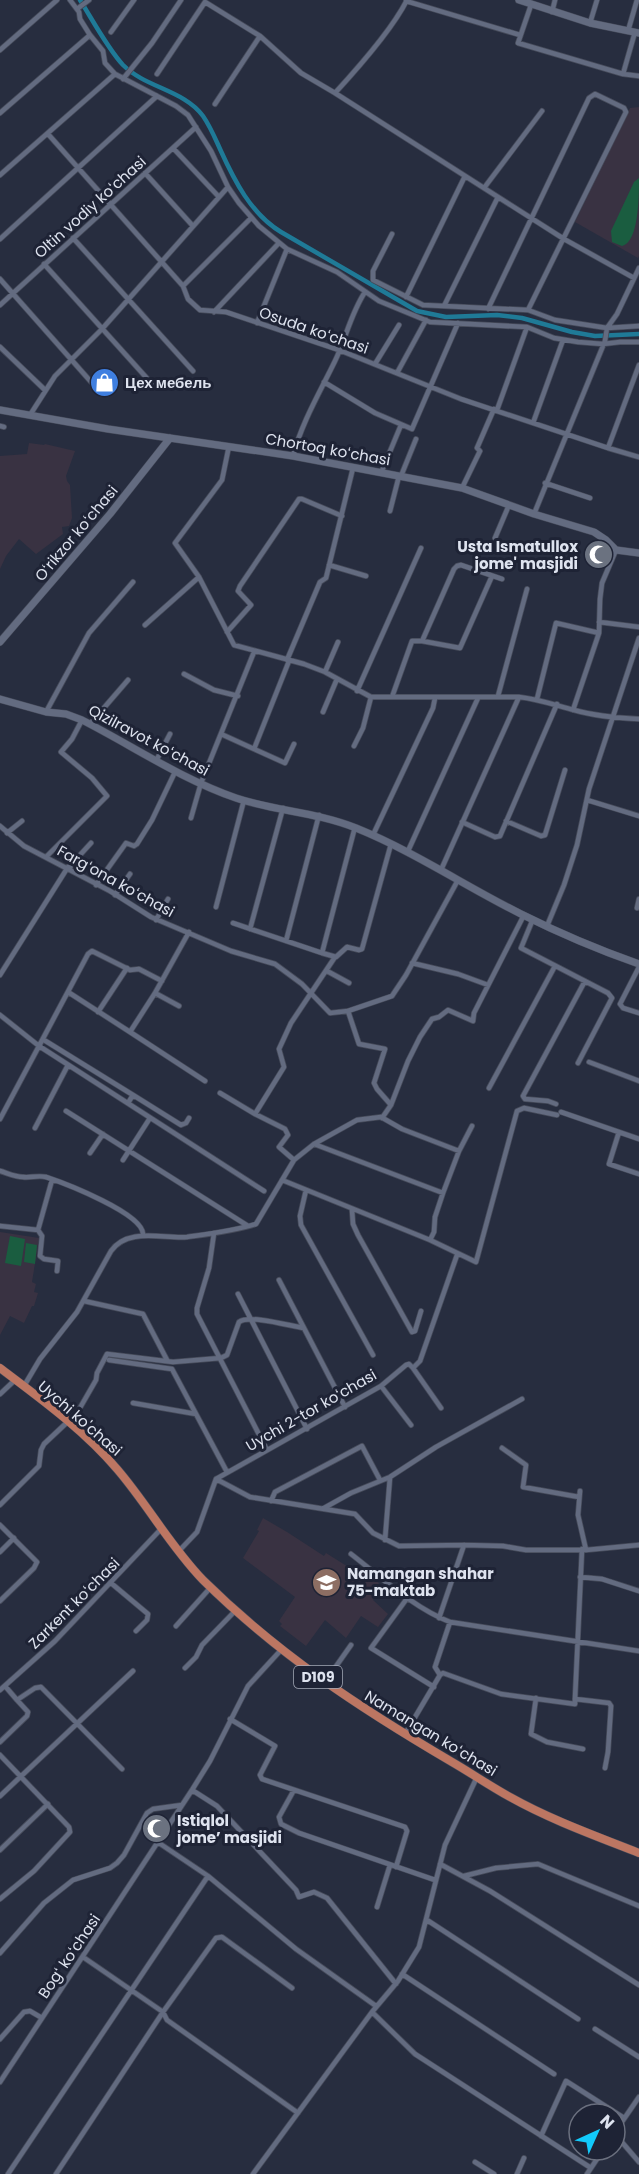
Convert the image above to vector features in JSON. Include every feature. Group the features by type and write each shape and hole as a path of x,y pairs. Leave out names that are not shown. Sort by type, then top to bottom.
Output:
{"main road":[{"path":"519,0 590,23 634,32"},
{"name":"Chortoq koʻchasi","path":"0,410 293,456 462,488 534,514 594,532 616,550"},
{"name":"Oʻrikzor koʻchasi","path":"0,642 110,514 170,438"},
{"path":"616,550 639,553"},
{"name":"Qizilravot koʻchasi","path":"0,699 46,712 66,714 82,720 175,772 244,800 319,815 355,827 408,851 524,915 639,965"},
{"name":"Uychi ko'chasi","path":"0,1368 68,1421 116,1467 178,1552"},
{"name":"Namangan koʻchasi","path":"178,1552 211,1587 281,1650 325,1682 511,1798 639,1854"}],"street":[{"path":"0,50 57,0"},
{"path":"70,0 78,9 90,35 103,51 104,61 115,74 183,111 211,151 228,187 251,218 278,244 337,272 365,292 402,312 426,320 439,323 527,327 563,340 604,343 639,342"},
{"path":"111,32 134,0"},
{"path":"124,78 152,43 181,0"},
{"path":"552,12 555,0"},
{"path":"590,23 597,0"},
{"path":"623,74 634,32 637,0"},
{"path":"157,74 205,1 260,36 301,73 564,239 634,278"},
{"path":"335,93 394,21 406,1 520,35"},
{"path":"78,9 86,2"},
{"path":"531,5 519,43 623,74 639,76"},
{"path":"0,113 90,35"},
{"path":"215,104 260,36"},
{"path":"0,175 115,74"},
{"path":"488,309 592,95 597,95 624,108 626,112 528,310"},
{"path":"0,239 158,96"},
{"path":"484,188 542,111"},
{"name":"Oltin vodiy koʻchasi","path":"0,305 196,127"},
{"name":"Osuda koʻchasi","path":"48,134 183,286 188,299 196,308 204,311 226,312 339,350 461,399 639,457"},
{"path":"173,148 219,197"},
{"path":"145,173 192,225"},
{"path":"406,297 465,176"},
{"path":"30,415 45,390 70,359 102,329 228,187"},
{"path":"444,306 498,197"},
{"path":"183,286 251,218"},
{"path":"392,234 373,271 372,278 423,305 528,310 555,320 607,330 639,326"},
{"path":"73,238 193,371"},
{"path":"214,312 278,244"},
{"path":"257,323 287,249"},
{"path":"44,264 153,385"},
{"path":"534,514 604,343 607,330 639,269"},
{"path":"0,279 92,384"},
{"path":"293,456 315,398 336,358 358,302 365,292"},
{"path":"397,373 426,320"},
{"path":"324,382 354,401 410,429 458,323"},
{"path":"375,364 399,325"},
{"path":"462,488 480,451 477,448 496,409 527,327"},
{"path":"533,423 563,340"},
{"path":"0,347 45,390"},
{"path":"608,448 639,365"},
{"path":"381,473 401,425"},
{"path":"390,511 400,476 416,439"},
{"path":"230,446 222,480 175,541 198,577 234,645 325,672 371,697 519,697 537,699 573,710 613,718 639,719"},
{"path":"254,749 320,582 326,579 353,468"},
{"path":"545,483 591,498"},
{"path":"227,632 251,605 238,591 240,586 299,499 342,516"},
{"path":"495,538 509,505"},
{"path":"357,691 421,548"},
{"path":"573,710 599,633 601,590 616,550"},
{"path":"329,565 366,576"},
{"path":"422,641 457,566 502,579"},
{"path":"392,697 412,641 460,648 492,576"},
{"path":"146,625 198,577"},
{"path":"46,712 89,633 133,582"},
{"path":"498,696 527,589"},
{"path":"599,622 639,627"},
{"path":"537,699 556,623 599,633"},
{"path":"547,926 577,845 587,800 639,638"},
{"path":"325,672 338,642"},
{"path":"191,818 201,783 254,652"},
{"path":"184,674 214,690 238,696"},
{"path":"323,712 337,679"},
{"path":"90,724 128,680"},
{"path":"354,746 363,728 371,697"},
{"path":"441,870 519,697"},
{"path":"373,835 433,708 435,698"},
{"path":"408,851 478,698"},
{"path":"462,822 497,838 557,704"},
{"path":"47,856 108,796 92,778 60,752 72,740 82,720"},
{"path":"156,761 170,734"},
{"path":"221,734 285,763 294,744"},
{"path":"506,821 541,836 545,835 565,770"},
{"path":"96,885 126,843 134,846 137,844 152,820 175,772"},
{"path":"216,907 244,800"},
{"path":"587,800 639,816"},
{"path":"250,929 283,808"},
{"path":"286,941 319,815"},
{"path":"8,833 22,821"},
{"name":"Fargʻona koʻchasi","path":"0,826 19,842 69,868 156,920 231,951 271,962 292,975 330,1013 348,1011"},
{"path":"322,953 355,827"},
{"path":"0,975 74,860 91,843"},
{"path":"233,923 335,957 340,956 347,947 359,950 364,946 391,844"},
{"path":"115,895 130,874"},
{"path":"391,1105 374,1083 385,1048 358,1044 348,1011 373,1001 390,998 399,987 458,880"},
{"path":"156,920 168,899"},
{"path":"637,908 639,899"},
{"path":"382,1118 391,1105 420,1037 432,1019 448,1010 473,1021 474,1012 524,915"},
{"path":"533,919 521,948 608,993 612,1000 578,1063"},
{"path":"130,1032 189,932"},
{"path":"0,1119 91,952 96,952 127,968 139,969 162,981"},
{"path":"255,1114 284,1067 279,1049 291,1023 335,957"},
{"path":"412,963 458,974 488,985"},
{"path":"639,965 621,1004 623,1008 639,1013"},
{"path":"489,1088 555,966"},
{"path":"98,1011 127,968"},
{"path":"327,971 349,983"},
{"path":"556,1104 525,1099 523,1096 585,981"},
{"path":"68,993 205,1081"},
{"path":"155,993 178,1006"},
{"path":"0,1016 39,1046 264,1191"},
{"path":"44,1040 181,1125 189,1118"},
{"path":"589,1062 639,1081"},
{"path":"35,1128 68,1065"},
{"path":"220,1093 287,1130 288,1135 279,1147 294,1160"},
{"path":"128,1103 133,1095"},
{"path":"282,1180 430,1240 457,1255 476,1262 517,1111 524,1108 559,1114 639,1139"},
{"path":"66,1111 248,1226"},
{"path":"123,1160 150,1118"},
{"path":"24,1386 40,1359 68,1326 114,1247 144,1235 176,1238 214,1233 248,1226 260,1221 294,1160 314,1144 357,1120 382,1118 402,1129 459,1151"},
{"path":"430,1240 443,1193 459,1151 472,1126"},
{"path":"619,1132 609,1164 639,1174"},
{"path":"90,1153 103,1134"},
{"path":"314,1144 443,1193"},
{"path":"0,1171 23,1177 38,1176 84,1191 129,1216 142,1227 144,1235"},
{"path":"52,1180 38,1230 42,1236 40,1256 58,1262 57,1271"},
{"path":"306,1190 300,1216 301,1225 373,1355"},
{"path":"352,1210 353,1224 358,1235 412,1332 415,1331 421,1311"},
{"path":"0,1226 38,1230"},
{"path":"214,1233 209,1269 196,1312 267,1450"},
{"path":"441,1408 413,1368 420,1361 427,1346 435,1314 457,1255"},
{"path":"279,1280 345,1407"},
{"path":"238,1294 307,1429"},
{"path":"84,1301 142,1314 167,1360"},
{"path":"0,1505 38,1468 42,1446 77,1413 107,1354 181,1361 221,1358 227,1355 239,1323 243,1320 252,1319 304,1328"},
{"path":"109,1360 172,1369 227,1472"},
{"name":"Uychi 2-tor koʻchasi","path":"216,1479 381,1386 406,1365 409,1364 413,1368"},
{"path":"0,1394 15,1380"},
{"path":"381,1386 411,1425"},
{"path":"324,1508 390,1477 436,1447 522,1399"},
{"path":"133,1403 196,1414"},
{"path":"271,1501 275,1492 362,1446 381,1480"},
{"path":"440,1675 443,1673 501,1694 575,1704 580,1577 584,1549 578,1515 580,1494 523,1487 526,1465 502,1448"},
{"path":"385,1540 390,1477"},
{"path":"178,1552 197,1532 216,1479 250,1497 355,1514 374,1533 399,1546 503,1546 526,1550 639,1545"},
{"path":"0,1525 37,1563 0,1601"},
{"name":"Zarkent koʻchasi","path":"0,1690 55,1641 161,1529"},
{"path":"0,1552 14,1538"},
{"path":"439,1618 464,1545"},
{"path":"351,1554 408,1597 439,1618 450,1622 639,1651"},
{"path":"580,1577 602,1579 639,1591"},
{"path":"111,1583 148,1614 147,1620 136,1631"},
{"path":"176,1626 211,1587"},
{"path":"408,1597 371,1648 434,1687"},
{"path":"185,1668 196,1657 202,1645 236,1610"},
{"path":"440,1675 435,1667 450,1622"},
{"path":"325,1682 351,1645"},
{"name":"Bogʻ koʻchasi","path":"0,2082 159,1843 210,1761 248,1686 281,1650"},
{"path":"0,1796 133,1671"},
{"path":"405,1734 440,1675"},
{"path":"0,1742 27,1716 28,1712 5,1686"},
{"path":"17,1700 35,1688 41,1687 122,1769"},
{"path":"536,1698 531,1734 547,1742 583,1749"},
{"path":"576,1700 608,1703 611,1706 605,1768"},
{"path":"230,1719 275,1746 260,1775 261,1778 405,1827 407,1832 377,1907"},
{"path":"0,1755 69,1827 69,1836 34,1871 0,1899"},
{"path":"253,2174 376,2006 396,1984 419,1947 445,1845 477,1777"},
{"path":"192,1790 217,1806 296,1890 299,1897 314,1892 327,1898 396,1984"},
{"path":"294,1790 279,1817 281,1824 298,1833 435,1880"},
{"path":"0,1850 48,1804"},
{"path":"0,1953 44,1903 73,1880 110,1868 117,1863 124,1855 147,1813 153,1809 182,1805"},
{"path":"159,1843 208,1876 296,1949 376,2006"},
{"path":"440,1864 464,1876 639,1985"},
{"path":"464,1876 496,1868 538,1864 639,1906"},
{"path":"8,2174 208,1876"},
{"path":"427,1920 578,2019"},
{"path":"56,2174 163,2012 214,1940 220,1937 292,1988"},
{"path":"83,1957 163,2012 167,2020 298,2113"},
{"path":"402,1974 554,2074"},
{"path":"0,2039 24,2012 30,2011 42,2018"},
{"path":"372,2012 415,2054 591,2168"},
{"path":"595,2029 639,2057"},
{"path":"541,2136 566,2081 599,2102"},
{"path":"627,2114 639,2097"},
{"path":"633,2105 639,2112"},
{"path":"627,2148 639,2162"},
{"path":"517,2174 524,2158"},
{"path":"475,2162 494,2174"},
{"path":"587,2174 595,2162"}],"shaded area":[{"path":"639,107 638,258 575,222 630,108"},
{"path":"29,443 75,451 66,476 70,485 72,518 69,526 62,527 63,534 36,554 19,539 6,556 0,569 0,456 27,454"},
{"path":"0,1232 39,1238 32,1282 36,1284 34,1292 38,1293 34,1306 24,1323 10,1316 0,1335"},
{"name":"Namangan shahar 75-maktab","path":"263,1518 324,1556 326,1553 361,1575 364,1571 379,1583 377,1586 380,1588 373,1600 388,1614 378,1627 361,1616 346,1638 325,1620 306,1646 280,1626 282,1624 279,1621 295,1597 243,1558 259,1531 257,1530"}],"green space":[{"path":"639,178 635,227 628,243 622,246 612,242 611,231 634,182"},
{"path":"10,1236 25,1239 21,1266 5,1263"},
{"path":"26,1243 37,1245 35,1264 24,1262"}],"waterway":[{"path":"80,0 123,65 132,73 186,100 203,116 244,195 261,216 281,232 417,311 446,317 497,315 522,318 595,336 639,334"}],"place":[{"name":"Цех мебель","path":"104,382"},
{"name":"Usta Ismatullox jome' masjidi","path":"599,555"},
{"name":"Namangan shahar 75-maktab","path":"326,1582"},
{"name":"Istiqlol jome’ masjidi","path":"156,1829"}]}
